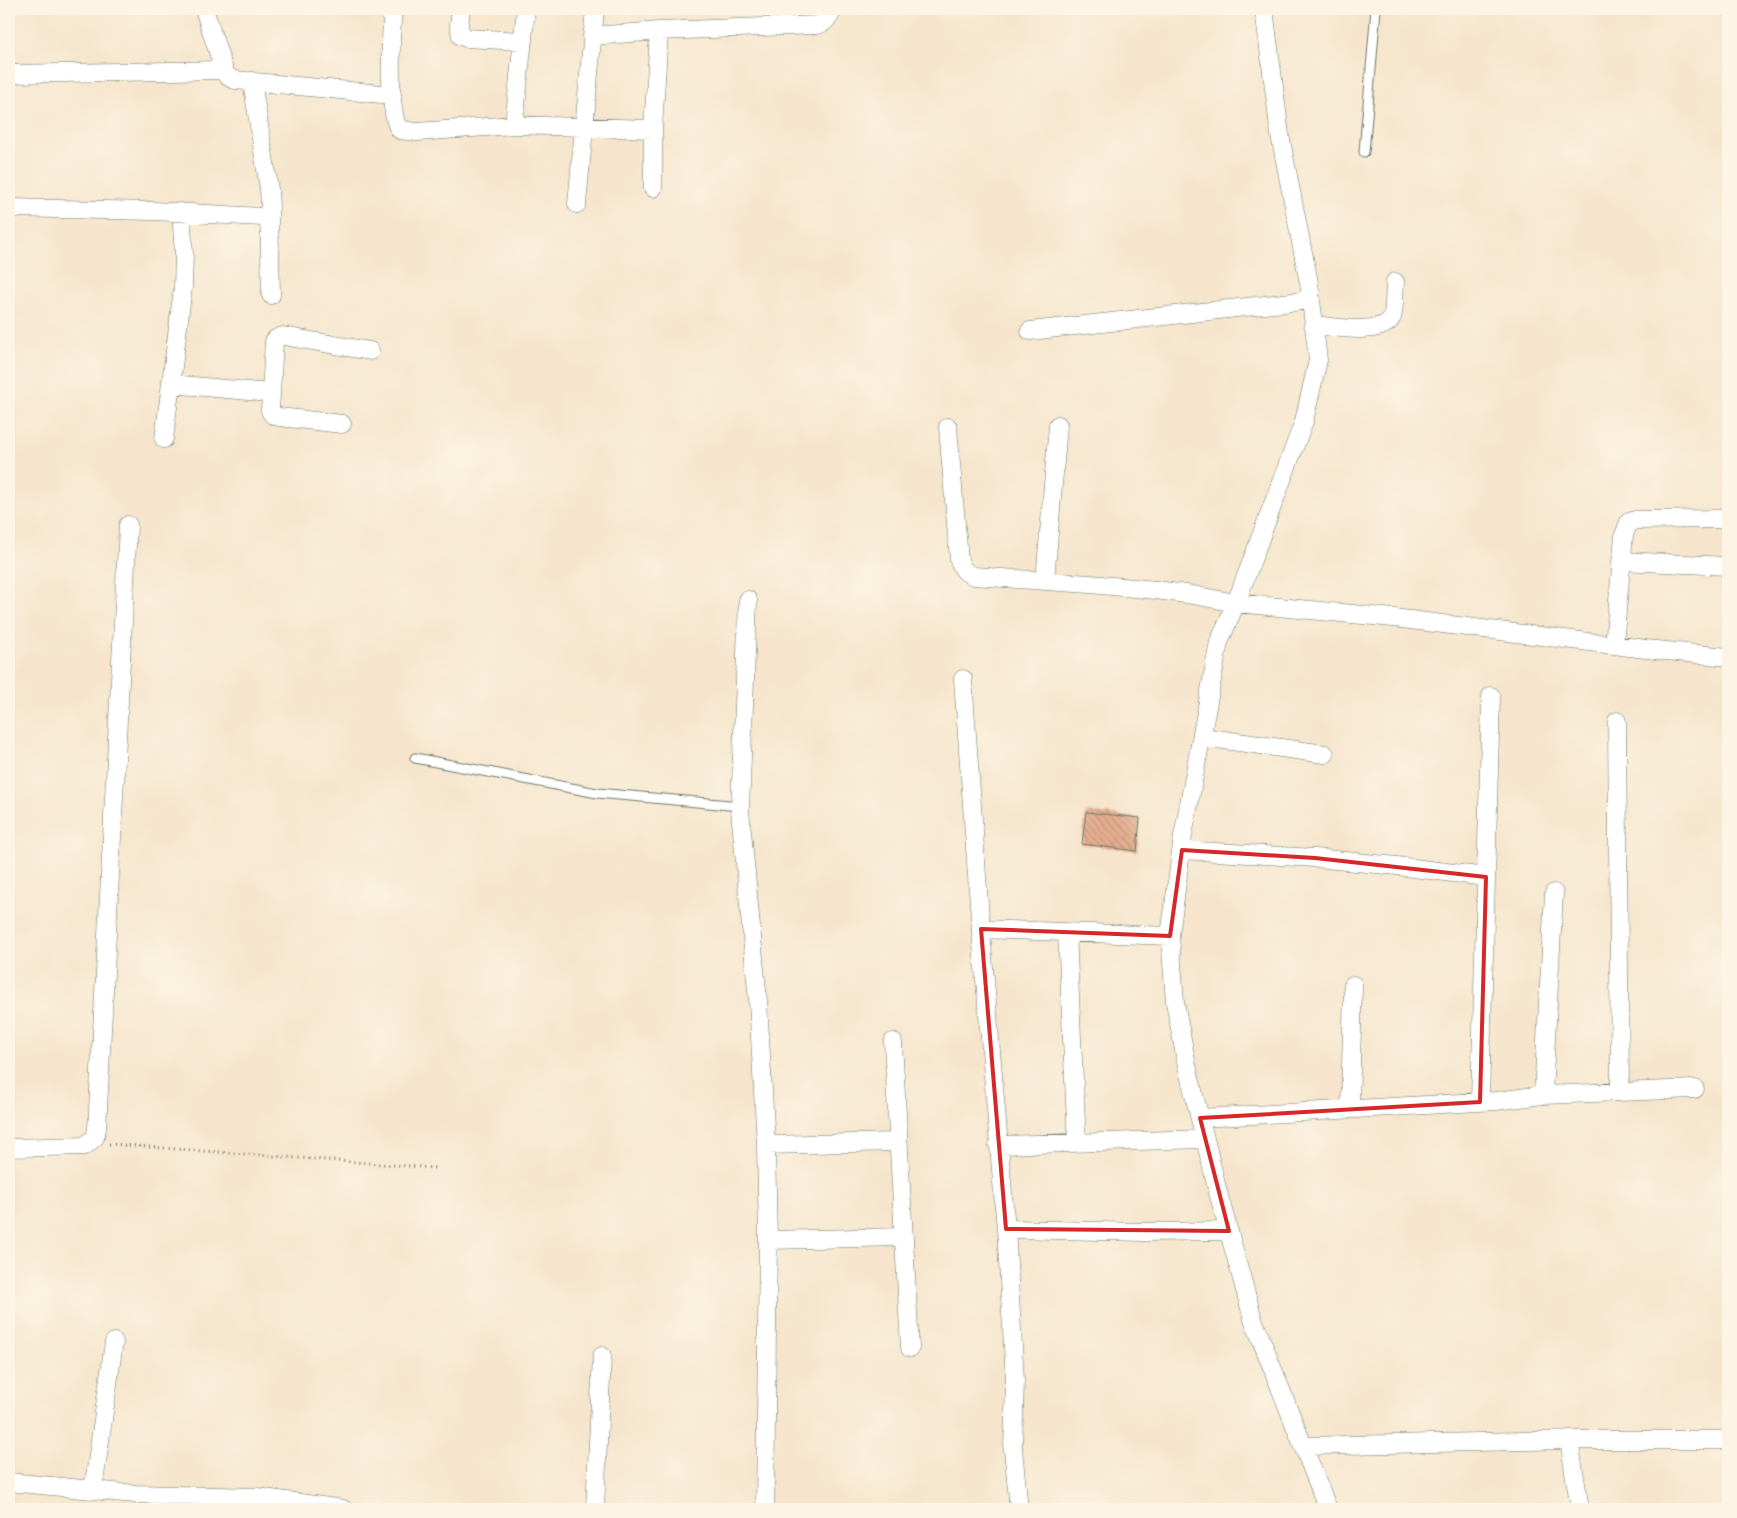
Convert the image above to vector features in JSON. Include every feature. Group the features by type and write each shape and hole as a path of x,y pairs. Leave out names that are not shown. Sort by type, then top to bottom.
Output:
{"street":[{"path":"204,9 224,70 230,78 252,82 392,95"},
{"path":"393,9 390,46 392,95 397,128 404,132 514,125 653,129"},
{"path":"461,9 459,25 462,36 466,38 523,42"},
{"path":"514,125 526,9"},
{"path":"577,204 595,9"},
{"path":"592,36 659,31 816,25 828,19 833,9"},
{"path":"1264,9 1280,135 1309,283 1318,360 1304,421 1236,603 1219,642 1182,850 1170,936 1175,1002 1187,1066 1253,1320 1328,1509"},
{"path":"653,188 653,129 659,31"},
{"path":"9,74 224,70"},
{"path":"252,82 269,190 271,295"},
{"path":"9,208 181,212 263,217 269,212"},
{"path":"164,439 183,287 184,254 181,212"},
{"path":"1313,325 1368,329 1383,326 1392,316 1395,282"},
{"path":"1030,331 1310,300"},
{"path":"342,424 273,415 270,411 270,393 274,341 283,336 370,351"},
{"path":"171,384 270,393"},
{"path":"1045,581 1058,425"},
{"path":"948,427 958,560 961,568 974,576 1156,590 1236,603 1394,618 1728,657"},
{"path":"1614,645 1624,535 1629,522 1635,520 1723,519 1728,522"},
{"path":"9,1148 85,1146 95,1137 98,1129 128,525"},
{"path":"1622,560 1728,566"},
{"path":"748,600 740,806 758,1001 766,1145 768,1240 765,1509"},
{"path":"963,679 981,929 1006,1229 1015,1380 1013,1449 1019,1509"},
{"path":"1480,1102 1491,696"},
{"path":"1617,721 1620,1091"},
{"path":"1202,737 1325,754"},
{"path":"1182,850 1315,858 1486,877"},
{"path":"1543,1095 1554,893"},
{"path":"981,929 1170,936"},
{"path":"1067,933 1077,1143"},
{"path":"1350,1109 1353,985"},
{"path":"893,1042 910,1348"},
{"path":"1200,1118 1480,1102 1543,1095 1695,1089"},
{"path":"998,1144 1205,1139"},
{"path":"766,1145 898,1142"},
{"path":"1006,1229 1229,1231"},
{"path":"768,1240 904,1237"},
{"path":"93,1490 114,1342"},
{"path":"595,1509 602,1356"},
{"path":"1303,1446 1569,1440 1728,1440"},
{"path":"1569,1440 1580,1509"},
{"path":"9,1482 219,1503 257,1497 293,1506 343,1509"}],"lane":[{"path":"1364,152 1376,9"},
{"path":"415,758 596,793 740,806"}],"path":[{"path":"90,1142 435,1168"}],"highlighted area":[{"path":"1182,850 1315,858 1486,877 1480,1102 1200,1118 1229,1231 1006,1229 981,929 1170,936"}],"building":[{"path":"1086,812 1140,818 1137,851 1082,844"}]}
